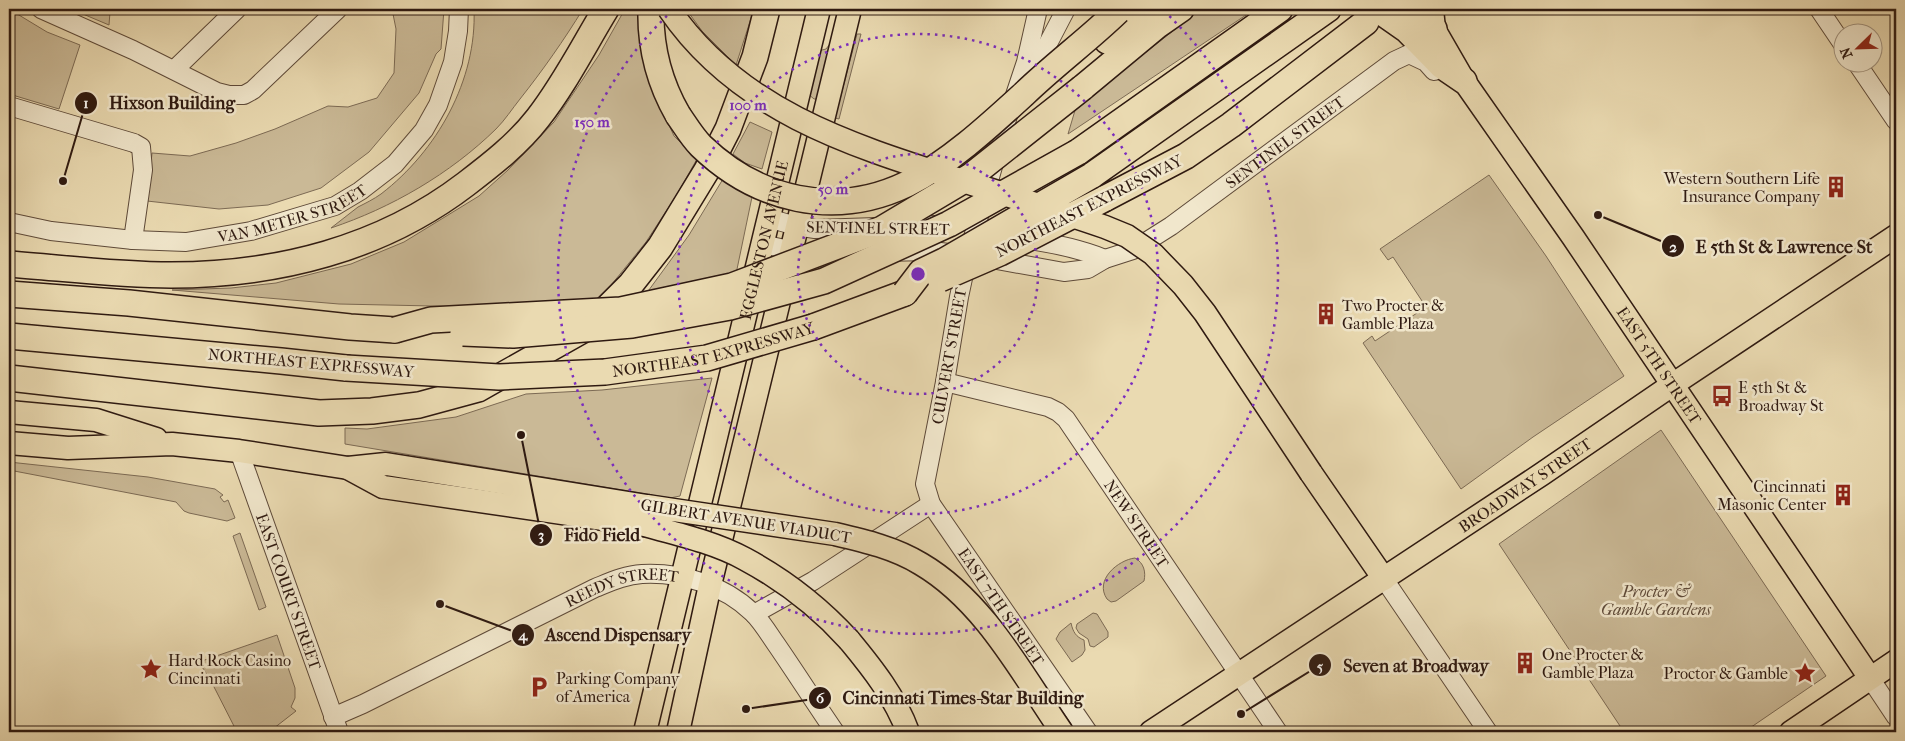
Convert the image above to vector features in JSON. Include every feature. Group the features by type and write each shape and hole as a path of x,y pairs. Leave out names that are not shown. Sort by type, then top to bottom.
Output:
{"highway":[{"path":"10,264 130,273 208,274 265,269 308,260 377,237 416,217 454,194 518,140 538,118 606,9"},
{"path":"651,9 652,47 665,94 699,144 722,165 745,180 768,190 816,202 865,198 882,194 907,184 1001,124 1026,101 1151,9"},
{"path":"9,378 170,398 319,413 372,411 419,405 478,389 588,327 631,284 654,254 689,202 728,129 755,57 767,9"},
{"path":"395,330 431,320 621,310 732,286 882,229 971,176 1158,25 1182,9"},
{"path":"9,294 129,303 350,327 513,335 632,325 730,307 824,281 949,224 1078,152 1280,9"},
{"path":"905,293 920,272 952,256 1091,176 1328,9"},
{"path":"1409,9 1433,19"},
{"path":"1001,124 1024,93 1083,44 1118,10"},
{"path":"1372,16 1407,30 1442,66 1464,81"},
{"name":"NORTHEAST EXPRESSWAY","path":"9,336 281,360 346,368 499,377 605,372 707,358 813,327 905,293 1000,253 1186,156 1231,125 1372,16"}],"main road":[{"path":"669,9 702,51 726,74 753,94 780,110 833,136 888,157 1105,227 1127,236 1153,254 1183,285 1206,313 1384,578"},
{"name":"EGGLESTON AVENUE","path":"645,732 819,9"},
{"name":"EGGLESTON AVENUE","path":"678,732 710,585 850,9"},
{"name":"EAST 5TH STREET","path":"1433,19 1464,81 1573,237 1870,678"},
{"name":"BROADWAY STREET","path":"1151,732 1542,474 1896,236"},
{"path":"9,412 96,420 172,444"},
{"path":"9,442 68,448 172,444"},
{"name":"GILBERT AVENUE VIADUCT","path":"172,444 239,451 348,468 386,464 645,516 835,534 866,541 897,552 921,564 961,594 993,631 1062,732"},
{"name":"GILBERT AVENUE VIADUCT","path":"645,516 744,558 810,601 849,640 887,689 908,732"},
{"path":"1791,732 1896,661"}],"street":[{"path":"42,9 218,92 229,95 244,95 253,90 338,9"},
{"path":"174,70 237,9"},
{"name":"VAN METER STREET","path":"9,222 51,232 134,240 186,242 251,230 335,206 360,191 395,164 424,130 438,105 453,62 459,9"},
{"name":"CULVERT STREET","path":"931,504 925,484 968,255 1001,124 1026,62 1038,9"},
{"path":"1001,124 1066,9"},
{"path":"1819,9 1832,28"},
{"name":"SENTINEL STREET","path":"762,244 808,254 931,251 968,255 1064,272 1088,269 1105,259 1132,250 1171,226 1394,61 1409,54 1426,62 1438,75 1464,81"},
{"path":"1863,72 1896,121"},
{"path":"9,106 134,142 141,147 143,170 134,240"},
{"name":"SENTINEL STREET","path":"768,218 796,226 815,228 936,225 1062,245 1086,251 1105,259"},
{"name":"NEW STREET","path":"945,382 1048,408 1058,412 1066,419 1278,732"},
{"name":"EAST COURT STREET","path":"239,451 336,725"},
{"path":"754,614 813,581 931,504"},
{"name":"EAST 7TH STREET","path":"931,504 1088,732"},
{"name":"REEDY STREET","path":"336,725 364,704 590,590 617,579 640,574 665,574 710,585 725,592 754,614 835,732"},
{"path":"1384,578 1488,732"},
{"name":"EAST 5TH STREET","path":"1870,678 1896,717"}],"green space":[{"path":"9,9 47,32 80,45 59,109 9,94"},
{"path":"71,9 112,9 109,25"},
{"path":"392,9 444,9 441,49 436,54 419,93 369,152 321,188 268,205 219,209 147,201 152,153 190,156 236,143 275,129 328,106 348,107 377,98 394,73 396,29"},
{"path":"474,9 583,9 537,77 496,129 478,145 459,161 419,188 376,210 331,228 358,207 381,194 401,177 420,157 436,135 450,112 469,62 473,36"},
{"path":"625,9 638,9 642,14 643,43 649,81 674,136 697,159 646,242 599,300 480,307 339,304 172,290 231,288 276,283 351,264 404,242 479,196 508,170 554,122 599,55"},
{"path":"686,9 754,9 736,65 702,31"},
{"path":"1201,9 1255,9 1068,134 1076,107"},
{"path":"857,34 861,34 839,119 835,118"},
{"path":"836,36 822,99 814,99 807,93 818,51 826,49"},
{"path":"750,122 772,132 762,169 745,163 733,154"},
{"path":"1489,175 1546,256 1624,376 1533,437 1461,489 1363,343 1372,336 1375,341 1426,307 1393,257 1388,260 1380,249"},
{"path":"723,179 752,197 736,274 646,294 689,235"},
{"path":"712,378 680,496 670,498 345,444 345,428 367,429 456,417 526,394 602,390"},
{"name":"Procter & Gamble Gardens","path":"1661,430 1826,676 1744,732 1624,732 1499,544"},
{"path":"9,462 148,477 215,489 223,495 220,497 224,502 228,500 235,518 227,521 189,513 184,511 176,502 9,470"},
{"path":"240,533 266,607 259,610 233,536"},
{"path":"1135,558 1144,568 1144,581 1116,601 1111,602 1107,599 1104,592 1106,578 1115,567"},
{"path":"1093,613 1097,614 1108,632 1108,637 1094,647 1090,646 1088,639 1079,633 1076,628 1077,624"},
{"path":"1071,623 1075,634 1084,640 1085,650 1082,655 1072,662 1056,639 1060,632"},
{"path":"277,635 295,688 295,698 291,707 296,711 269,732 237,732 199,662"}],"place":[{"name":"Hixson Building","path":"63,181"},
{"name":"Western Southern Life Insurance Company","path":"1836,187"},
{"name":"E 5th St & Lawrence St","path":"1598,215"},
{"name":"Two Procter & Gamble Plaza","path":"1326,314"},
{"name":"E 5th St & Broadway St","path":"1722,396"},
{"name":"Fido Field","path":"521,435"},
{"name":"Cincinnati Masonic Center","path":"1843,495"},
{"name":"Ascend Dispensary","path":"440,604"},
{"name":"One Procter & Gamble Plaza","path":"1525,663"},
{"name":"Hard Rock Casino Cincinnati","path":"151,669"},
{"name":"Proctor & Gamble","path":"1805,673"},
{"name":"Parking Company of America","path":"539,687"},
{"name":"Cincinnati Times-Star Building","path":"746,709"},
{"name":"Seven at Broadway","path":"1241,714"}]}
